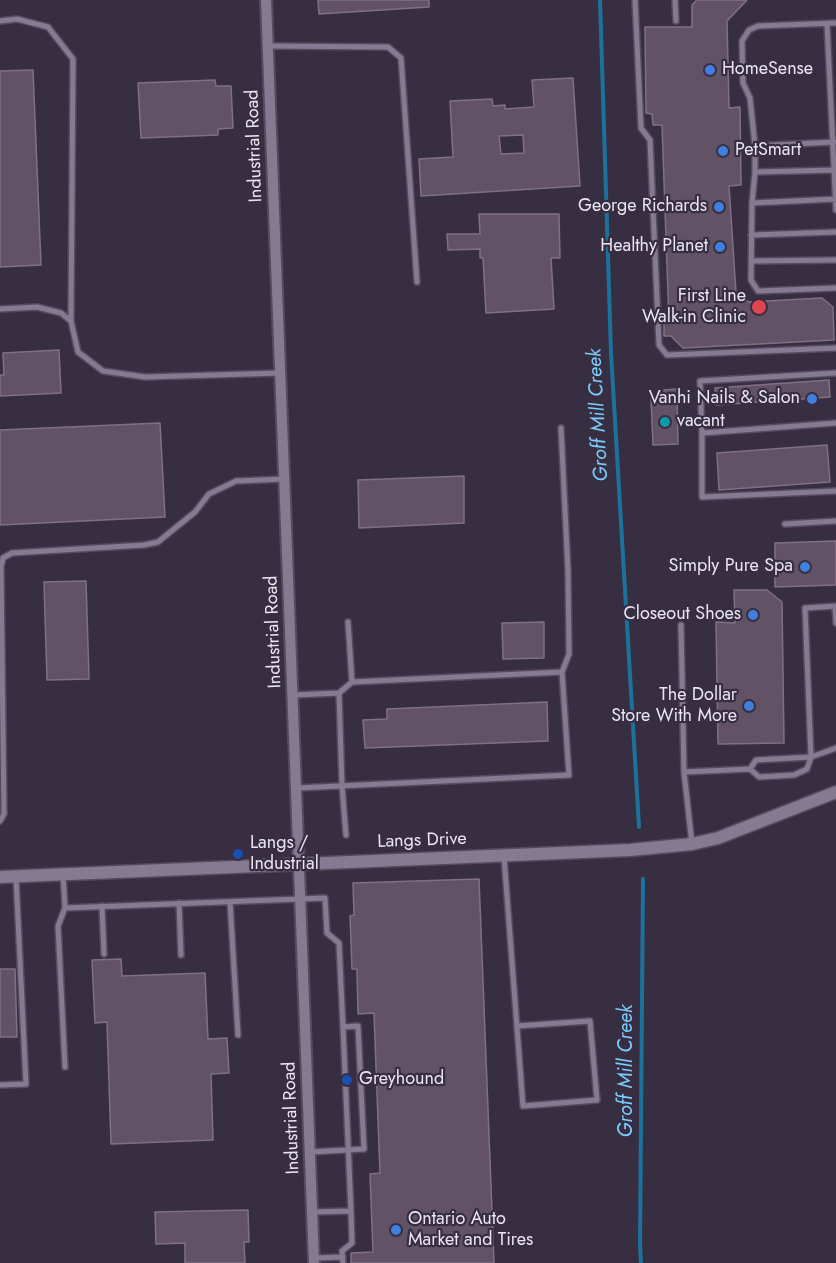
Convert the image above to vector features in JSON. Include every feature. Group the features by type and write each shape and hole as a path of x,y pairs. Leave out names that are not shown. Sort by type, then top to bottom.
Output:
{"street":[{"name":"Industrial Road","path":"266,0 314,1261"},
{"name":"Langs Drive","path":"0,877 630,850 692,844 718,838 836,792"}],"lane":[{"path":"635,0 641,128 650,140 659,345 667,355 836,348"},
{"path":"675,0 676,21"},
{"path":"0,21 17,19 48,27 73,59 71,321 78,352 103,372 146,377 281,373"},
{"path":"827,24 836,210"},
{"path":"836,24 758,26 749,30 742,41 743,83 750,98 755,146 751,280 758,291 836,288"},
{"path":"268,46 388,47 401,58 417,282"},
{"path":"755,146 834,142"},
{"path":"755,172 835,170"},
{"path":"752,203 836,199"},
{"path":"751,236 836,232"},
{"path":"751,261 836,260"},
{"path":"0,309 37,307 61,313 71,321"},
{"path":"836,373 700,381 702,497 836,491"},
{"path":"702,433 836,423"},
{"path":"297,788 569,775 562,672 569,654 568,571 561,428"},
{"path":"0,821 4,814 1,567 3,558 12,553 144,545 158,542 195,512 209,494 236,481 285,479"},
{"path":"785,524 836,521"},
{"path":"684,772 750,769 759,777 794,775 807,769 811,757 805,608 835,606 836,623"},
{"path":"348,622 352,682"},
{"path":"681,625 684,772 692,844"},
{"path":"293,695 339,693 352,682 562,672"},
{"path":"339,693 346,835"},
{"path":"750,769 756,760 811,757 836,748"},
{"path":"504,855 523,1106 597,1100 590,1021 517,1026"},
{"path":"63,874 65,908 58,926 65,1067"},
{"path":"0,1085 26,1084 16,876"},
{"path":"65,908 325,898 327,933 339,943 352,1243 342,1251 343,1260 314,1261"},
{"path":"230,902 238,1035"},
{"path":"179,903 181,955"},
{"path":"102,906 104,954"},
{"path":"310,1152 364,1149 358,1026 343,1027"},
{"path":"312,1212 351,1211"}],"building":[{"path":"318,0 429,0 429,7 319,14"},
{"path":"697,0 747,0 727,21 729,108 740,107 741,185 729,186 736,293 749,302 822,298 833,307 834,340 683,348 671,336 664,336 664,322 669,322 662,125 653,125 652,114 646,113 645,27 692,27 692,5"},
{"path":"33,70 41,265 0,267 0,71"},
{"path":"573,78 580,186 421,196 419,159 453,157 450,101 492,99 493,106 505,105 505,109 534,107 532,80","holes":["523,135 524,153 501,154 499,136"]},
{"path":"215,80 216,86 231,86 233,128 218,129 218,135 141,138 138,83"},
{"path":"479,214 559,214 560,258 551,258 554,309 486,313 483,258 480,258 480,249 448,250 447,234 480,234"},
{"path":"59,350 61,393 0,396 0,375 4,375 3,353"},
{"path":"829,380 830,397 716,405 715,388"},
{"name":"vacant","path":"677,389 678,444 653,445 651,399 664,398 664,390"},
{"path":"160,423 165,517 0,525 0,430"},
{"path":"827,445 830,482 719,490 717,453"},
{"path":"464,476 464,523 359,528 358,480"},
{"path":"836,541 836,585 775,587 775,543"},
{"path":"86,581 89,679 47,680 44,582"},
{"path":"734,590 767,590 782,602 784,743 718,744 716,622 735,623"},
{"path":"544,622 544,658 503,659 502,623"},
{"path":"547,702 548,741 365,748 363,720 387,719 387,709"},
{"path":"479,879 494,1263 351,1263 351,1253 373,1252 370,1174 380,1173 374,1013 358,1014 357,969 352,969 350,916 354,915 353,883"},
{"path":"121,959 122,976 205,973 208,1039 227,1038 229,1073 211,1074 213,1140 111,1144 107,1022 95,1023 92,960"},
{"path":"0,969 15,969 17,1037 0,1037"},
{"path":"248,1210 249,1242 244,1242 245,1263 185,1263 185,1243 156,1244 155,1212"}],"waterway":[{"name":"Groff Mill Creek","path":"600,0 611,353 639,827"},
{"name":"Groff Mill Creek","path":"641,1263 643,879"}],"place":[{"name":"HomeSense","path":"710,70"},
{"name":"PetSmart","path":"723,151"},
{"name":"George Richards","path":"719,207"},
{"name":"Healthy Planet","path":"720,247"},
{"name":"First Line Walk-in Clinic","path":"759,307"},
{"name":"Vanhi Nails & Salon","path":"812,399"},
{"name":"vacant","path":"665,422"},
{"name":"Simply Pure Spa","path":"805,567"},
{"name":"Closeout Shoes","path":"753,615"},
{"name":"The Dollar Store With More","path":"749,706"},
{"name":"Langs / Industrial","path":"238,854"},
{"name":"Greyhound","path":"347,1080"},
{"name":"Ontario Auto Market and Tires","path":"396,1230"}]}
